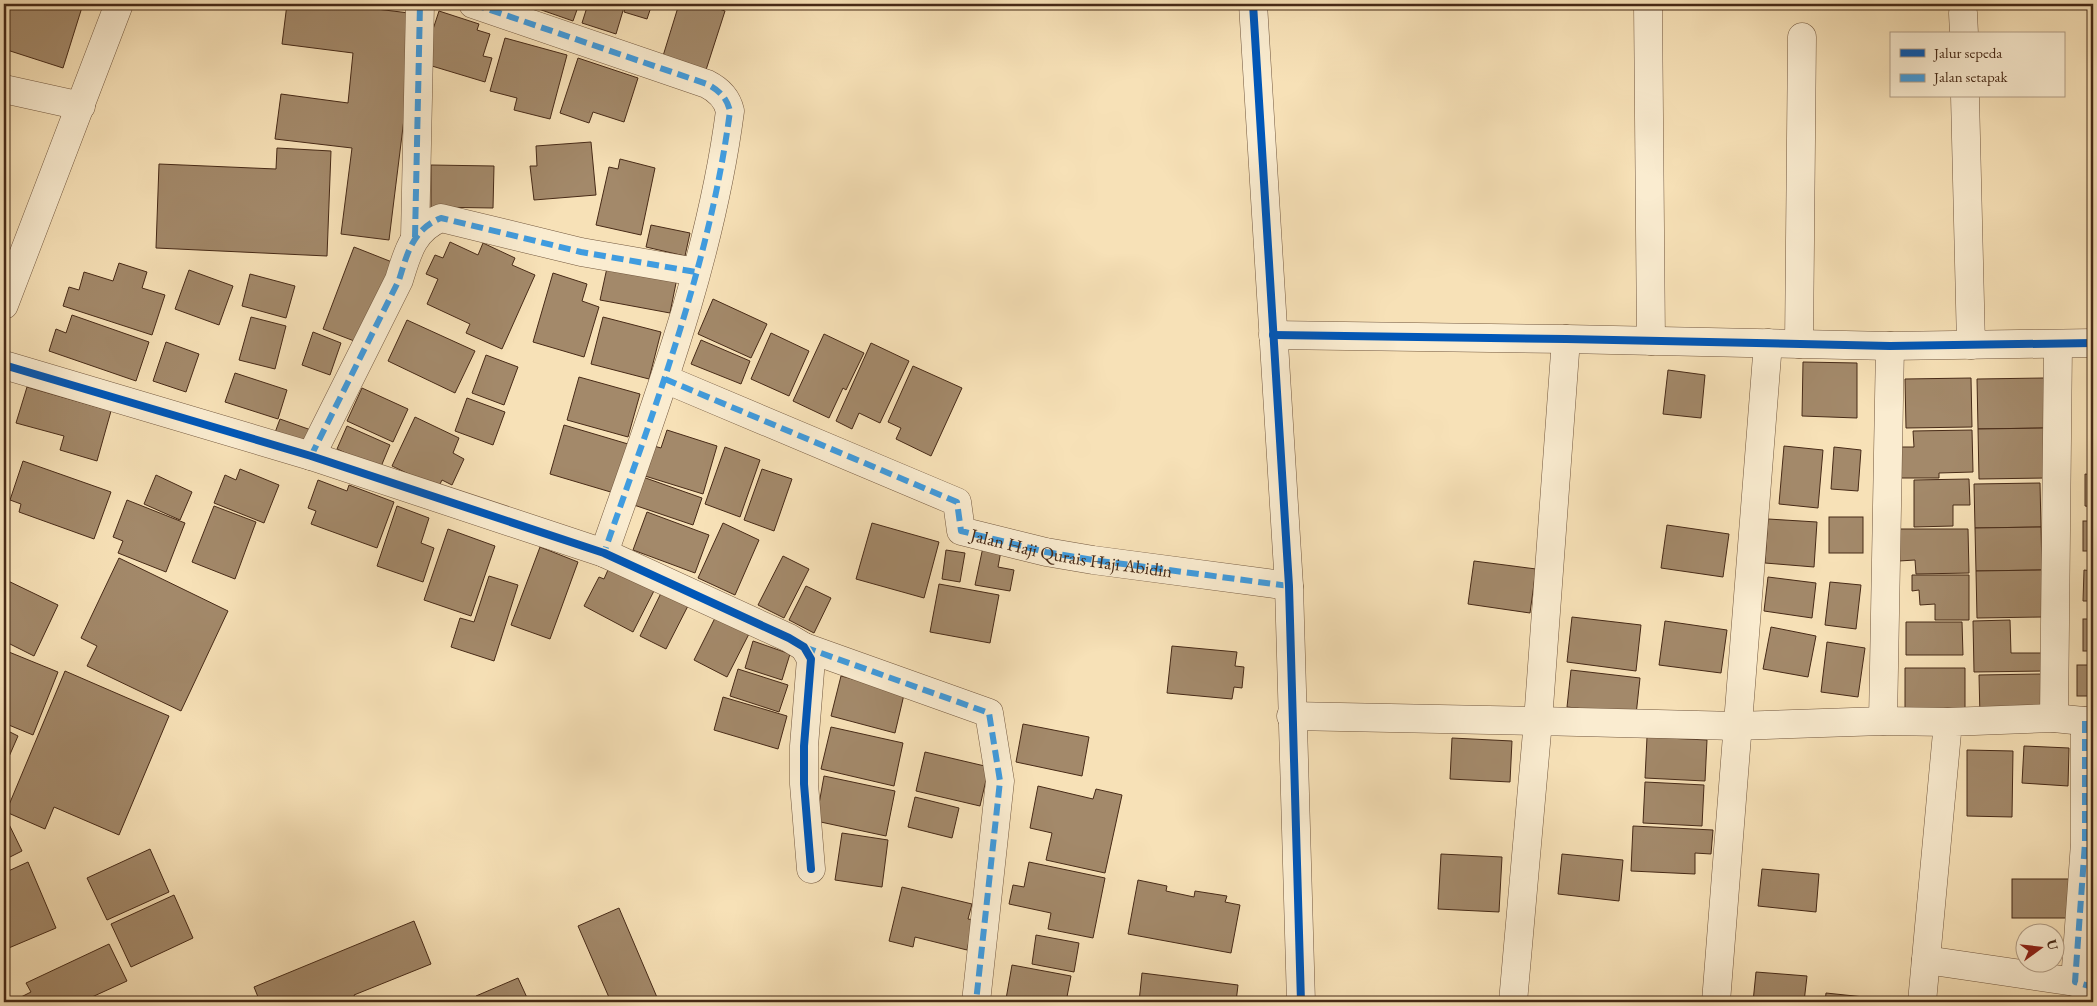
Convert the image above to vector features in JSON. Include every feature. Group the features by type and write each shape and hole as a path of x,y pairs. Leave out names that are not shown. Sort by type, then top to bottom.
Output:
{"street":[{"path":"4,305 119,4"},
{"path":"415,237 420,4"},
{"path":"473,4 690,78 718,90 729,105 730,111 707,234 665,379 604,553"},
{"path":"1253,4 1272,336 1289,586 1291,716 1301,1002"},
{"path":"1648,4 1651,341"},
{"path":"1799,344 1802,37"},
{"path":"4,89 80,106"},
{"path":"1965,98 1971,345"},
{"path":"311,456 399,280 408,249 415,237 433,221 441,218 581,252 696,272"},
{"path":"1272,336 1566,339 1890,346 2093,343"},
{"path":"1513,1002 1538,721 1566,339"},
{"path":"1716,1002 1736,726 1768,343"},
{"path":"2054,718 2058,345"},
{"path":"1883,721 1890,346"},
{"path":"4,365 311,456 604,553 789,638 804,647 989,713 1000,781 976,1002"},
{"name":"Jalan Haji Qurais Haji Abidin","path":"665,379 957,502 961,531 1046,552 1093,560 1289,586"},
{"path":"804,647 811,659 804,746 804,784 811,869"},
{"path":"1291,716 1736,726 2054,718 2089,721 2085,843 2084,985 1926,960"},
{"path":"1922,1002 1948,722"}],"building":[{"path":"4,4 83,4 63,68 4,49"},
{"path":"287,4 336,4 417,14 389,240 341,234 352,148 275,139 281,94 348,103 353,53 282,44"},
{"path":"531,4 579,4 573,21 530,6"},
{"path":"588,4 625,4 616,34 582,23"},
{"path":"627,4 652,4 647,19 624,12"},
{"path":"679,4 704,4 725,11 706,70 663,56"},
{"path":"439,11 479,24 477,30 490,34 483,56 492,58 485,82 422,63"},
{"path":"505,38 567,55 550,119 514,110 517,98 490,91"},
{"path":"578,58 638,78 624,122 593,112 589,123 560,113"},
{"path":"591,142 596,195 534,200 530,166 537,166 536,146"},
{"path":"277,148 331,151 327,256 156,248 159,164 276,169"},
{"path":"620,159 655,168 641,235 596,225 609,167 618,169"},
{"path":"431,165 494,166 493,208 431,207"},
{"path":"651,225 690,233 685,256 646,247"},
{"path":"450,242 478,255 483,243 515,258 512,265 535,275 502,349 466,333 470,324 427,304 438,279 426,274 435,255 443,258"},
{"path":"354,247 392,262 362,344 323,329"},
{"path":"610,254 679,268 670,313 600,300"},
{"path":"119,263 147,272 142,288 165,295 152,335 63,306 69,287 79,290 84,272 113,281"},
{"path":"189,270 233,286 219,325 175,309"},
{"path":"553,273 587,284 582,301 599,307 584,357 533,342"},
{"path":"250,274 295,286 286,318 242,306"},
{"path":"713,299 767,324 751,358 698,334"},
{"path":"72,315 149,342 136,381 49,351 56,329 66,333"},
{"path":"251,317 286,326 275,369 239,360"},
{"path":"603,317 661,332 649,379 591,364"},
{"path":"407,320 475,351 455,393 388,361"},
{"path":"313,332 341,343 330,375 302,365"},
{"path":"771,333 809,351 789,396 751,379"},
{"path":"824,334 864,353 846,390 843,388 829,418 793,401"},
{"path":"701,340 750,361 741,384 691,364"},
{"path":"166,342 199,354 186,392 153,381"},
{"path":"871,343 909,361 880,423 859,413 852,429 836,421"},
{"path":"486,355 518,367 504,405 472,393"},
{"path":"1803,362 1857,363 1857,418 1802,416"},
{"path":"913,366 962,388 931,456 896,439 901,428 888,422"},
{"path":"1668,370 1705,375 1701,418 1663,414"},
{"path":"235,373 287,390 278,419 225,402"},
{"path":"579,377 640,394 628,437 567,420"},
{"path":"1971,378 1972,427 1906,428 1905,379"},
{"path":"2044,378 2045,428 1978,429 1977,379"},
{"path":"27,387 111,411 97,461 60,450 64,436 16,423"},
{"path":"362,388 408,409 393,442 347,421"},
{"path":"467,398 505,412 493,445 455,431"},
{"path":"415,417 459,438 453,453 464,459 452,485 442,480 438,488 392,466"},
{"path":"280,419 311,430 305,449 273,438"},
{"path":"564,425 628,444 614,493 550,474"},
{"path":"347,426 390,445 380,469 337,449"},
{"path":"2045,428 2046,478 1979,479 1978,429"},
{"path":"667,430 717,446 703,494 645,476 654,446 661,448"},
{"path":"1972,430 1973,472 1939,473 1939,478 1897,478 1896,447 1914,447 1913,431"},
{"path":"1784,446 1823,450 1818,508 1779,504"},
{"path":"725,447 760,460 740,517 705,504"},
{"path":"1834,447 1861,450 1858,491 1831,489"},
{"path":"23,461 111,492 94,539 19,512 21,504 10,500"},
{"path":"240,469 279,485 264,523 214,503 225,475 236,480"},
{"path":"762,469 792,479 774,531 744,520"},
{"path":"2085,474 2093,475 2093,507 2085,506"},
{"path":"156,475 192,492 180,520 144,504"},
{"path":"640,476 702,498 693,525 631,504"},
{"path":"1969,479 1970,505 1953,505 1953,526 1914,527 1914,480"},
{"path":"318,480 347,491 349,485 394,502 377,548 311,524 316,511 308,508"},
{"path":"2040,483 2041,527 1975,528 1974,484"},
{"path":"127,500 185,523 166,572 118,553 123,541 113,537"},
{"path":"214,506 256,522 235,579 192,562"},
{"path":"397,506 429,518 421,543 434,548 423,582 377,566"},
{"path":"647,512 709,535 695,573 633,550"},
{"path":"1829,517 1863,517 1863,553 1829,553"},
{"path":"1768,519 1817,522 1814,567 1765,563"},
{"path":"2083,521 2093,521 2093,551 2083,551"},
{"path":"723,523 759,540 735,595 698,578"},
{"path":"872,523 939,542 924,598 856,579"},
{"path":"1667,525 1729,534 1723,577 1661,568"},
{"path":"2041,527 2042,570 1976,571 1975,528"},
{"path":"448,529 495,546 471,616 424,600"},
{"path":"1898,529 1968,529 1969,573 1916,574 1915,560 1899,561"},
{"path":"540,547 578,562 550,639 511,625"},
{"path":"983,547 1001,551 998,567 1014,570 1010,591 975,585"},
{"path":"946,550 965,553 960,582 942,579"},
{"path":"783,556 809,569 784,618 758,605"},
{"path":"119,558 228,611 181,711 87,666 97,646 81,638"},
{"path":"1474,561 1536,569 1530,613 1468,604"},
{"path":"611,563 658,583 633,632 584,606 599,577 604,579"},
{"path":"2042,570 2042,617 1977,618 1976,571"},
{"path":"2084,570 2093,571 2093,601 2083,601"},
{"path":"1912,575 1969,575 1969,620 1935,620 1935,604 1920,605 1919,590 1912,591"},
{"path":"489,576 518,585 494,661 451,647 460,618 474,622"},
{"path":"1768,577 1816,583 1812,618 1764,611"},
{"path":"4,579 58,605 34,656 4,641"},
{"path":"1830,582 1861,585 1856,629 1825,625"},
{"path":"939,584 999,595 990,643 930,632"},
{"path":"806,586 831,598 814,633 789,620"},
{"path":"664,587 691,600 666,649 640,636"},
{"path":"718,612 751,630 727,677 694,660"},
{"path":"1572,617 1641,625 1636,671 1567,662"},
{"path":"2083,619 2093,619 2093,651 2083,651"},
{"path":"2010,620 2011,653 2045,653 2045,671 1974,672 1973,621"},
{"path":"1665,621 1727,630 1721,673 1659,665"},
{"path":"1906,622 1962,622 1963,655 1906,655"},
{"path":"1771,627 1816,636 1808,677 1763,669"},
{"path":"753,641 790,654 782,680 745,668"},
{"path":"1827,642 1865,648 1858,697 1821,692"},
{"path":"1172,646 1237,652 1235,666 1244,667 1242,688 1234,687 1232,699 1167,693"},
{"path":"4,650 58,672 33,735 4,723"},
{"path":"2077,665 2093,665 2093,696 2077,696"},
{"path":"1905,668 1965,668 1965,711 1905,710"},
{"path":"738,669 788,685 779,712 730,696"},
{"path":"1571,670 1640,678 1636,715 1567,707"},
{"path":"65,671 169,716 119,835 54,807 45,829 6,812"},
{"path":"2042,674 2043,717 1980,718 1979,675"},
{"path":"841,676 872,684 906,686 895,733 831,716"},
{"path":"723,697 787,716 778,749 714,730"},
{"path":"1023,724 1089,737 1082,776 1016,762"},
{"path":"831,727 903,743 894,786 821,769"},
{"path":"4,729 18,736 4,768"},
{"path":"1647,737 1707,740 1705,781 1645,778"},
{"path":"1452,738 1512,741 1510,782 1450,779"},
{"path":"2024,746 2069,748 2068,786 2022,783"},
{"path":"1967,750 2013,751 2012,817 1967,816"},
{"path":"925,752 989,767 980,806 916,791"},
{"path":"824,776 895,791 886,836 816,821"},
{"path":"1645,782 1704,785 1702,826 1643,823"},
{"path":"1038,786 1093,799 1096,789 1122,795 1105,873 1046,860 1052,833 1030,828"},
{"path":"915,797 959,808 952,838 908,827"},
{"path":"4,814 22,851 4,860"},
{"path":"1633,826 1713,830 1711,854 1695,853 1695,874 1631,871"},
{"path":"842,833 888,840 882,887 835,880"},
{"path":"150,849 169,892 107,920 87,878"},
{"path":"1441,854 1502,857 1499,912 1438,909"},
{"path":"1562,854 1623,860 1619,901 1558,894"},
{"path":"28,862 56,928 4,950 4,873"},
{"path":"1029,862 1105,878 1093,938 1048,929 1051,913 1009,904 1013,885 1024,887"},
{"path":"1762,869 1819,874 1816,912 1758,906"},
{"path":"2012,879 2069,879 2069,918 2012,918"},
{"path":"1138,880 1167,886 1166,891 1194,897 1195,891 1227,896 1225,902 1240,905 1231,953 1128,934"},
{"path":"902,887 972,904 968,919 974,920 967,950 915,937 913,947 889,941"},
{"path":"174,895 193,938 131,967 111,924"},
{"path":"619,908 659,1002 611,1002 578,926"},
{"path":"414,921 431,964 354,995 357,1002 344,1002 344,1000 339,1002 260,1002 254,987"},
{"path":"1036,935 1079,943 1074,972 1032,964"},
{"path":"109,944 127,981 81,1002 11,1002 31,992 26,983"},
{"path":"1012,965 1071,976 1066,1002 1025,1002 1006,999"},
{"path":"1756,972 1807,976 1804,1002 1753,1002"},
{"path":"1142,973 1238,985 1236,1002 1139,1002"},
{"path":"518,978 529,1002 478,1002 476,996"},
{"path":"1826,993 1883,999 1883,1002 1825,1002"},
{"path":"1410,997 1484,997 1484,1002 1409,1002"},
{"path":"1331,998 1405,998 1406,1002 1331,1002"}],"marked path":[{"path":"415,237 420,4"},
{"path":"473,4 707,84 722,95 730,111 721,168 695,280 661,390 604,553"},
{"path":"311,456 399,280 412,243 424,229 441,218 581,252 696,272"},
{"path":"665,379 957,502 961,531 1046,552 1093,560 1289,586"},
{"path":"804,647 989,713 1000,781 976,1002"},
{"path":"2085,721 2085,843 2075,982 2093,987"}],"cycle path":[{"path":"1253,4 1289,586 1301,1002"},
{"path":"1273,335 1890,346 2093,343"},
{"path":"4,365 311,456 604,553 789,638 804,647 811,659 804,746 804,784 811,869"}]}
